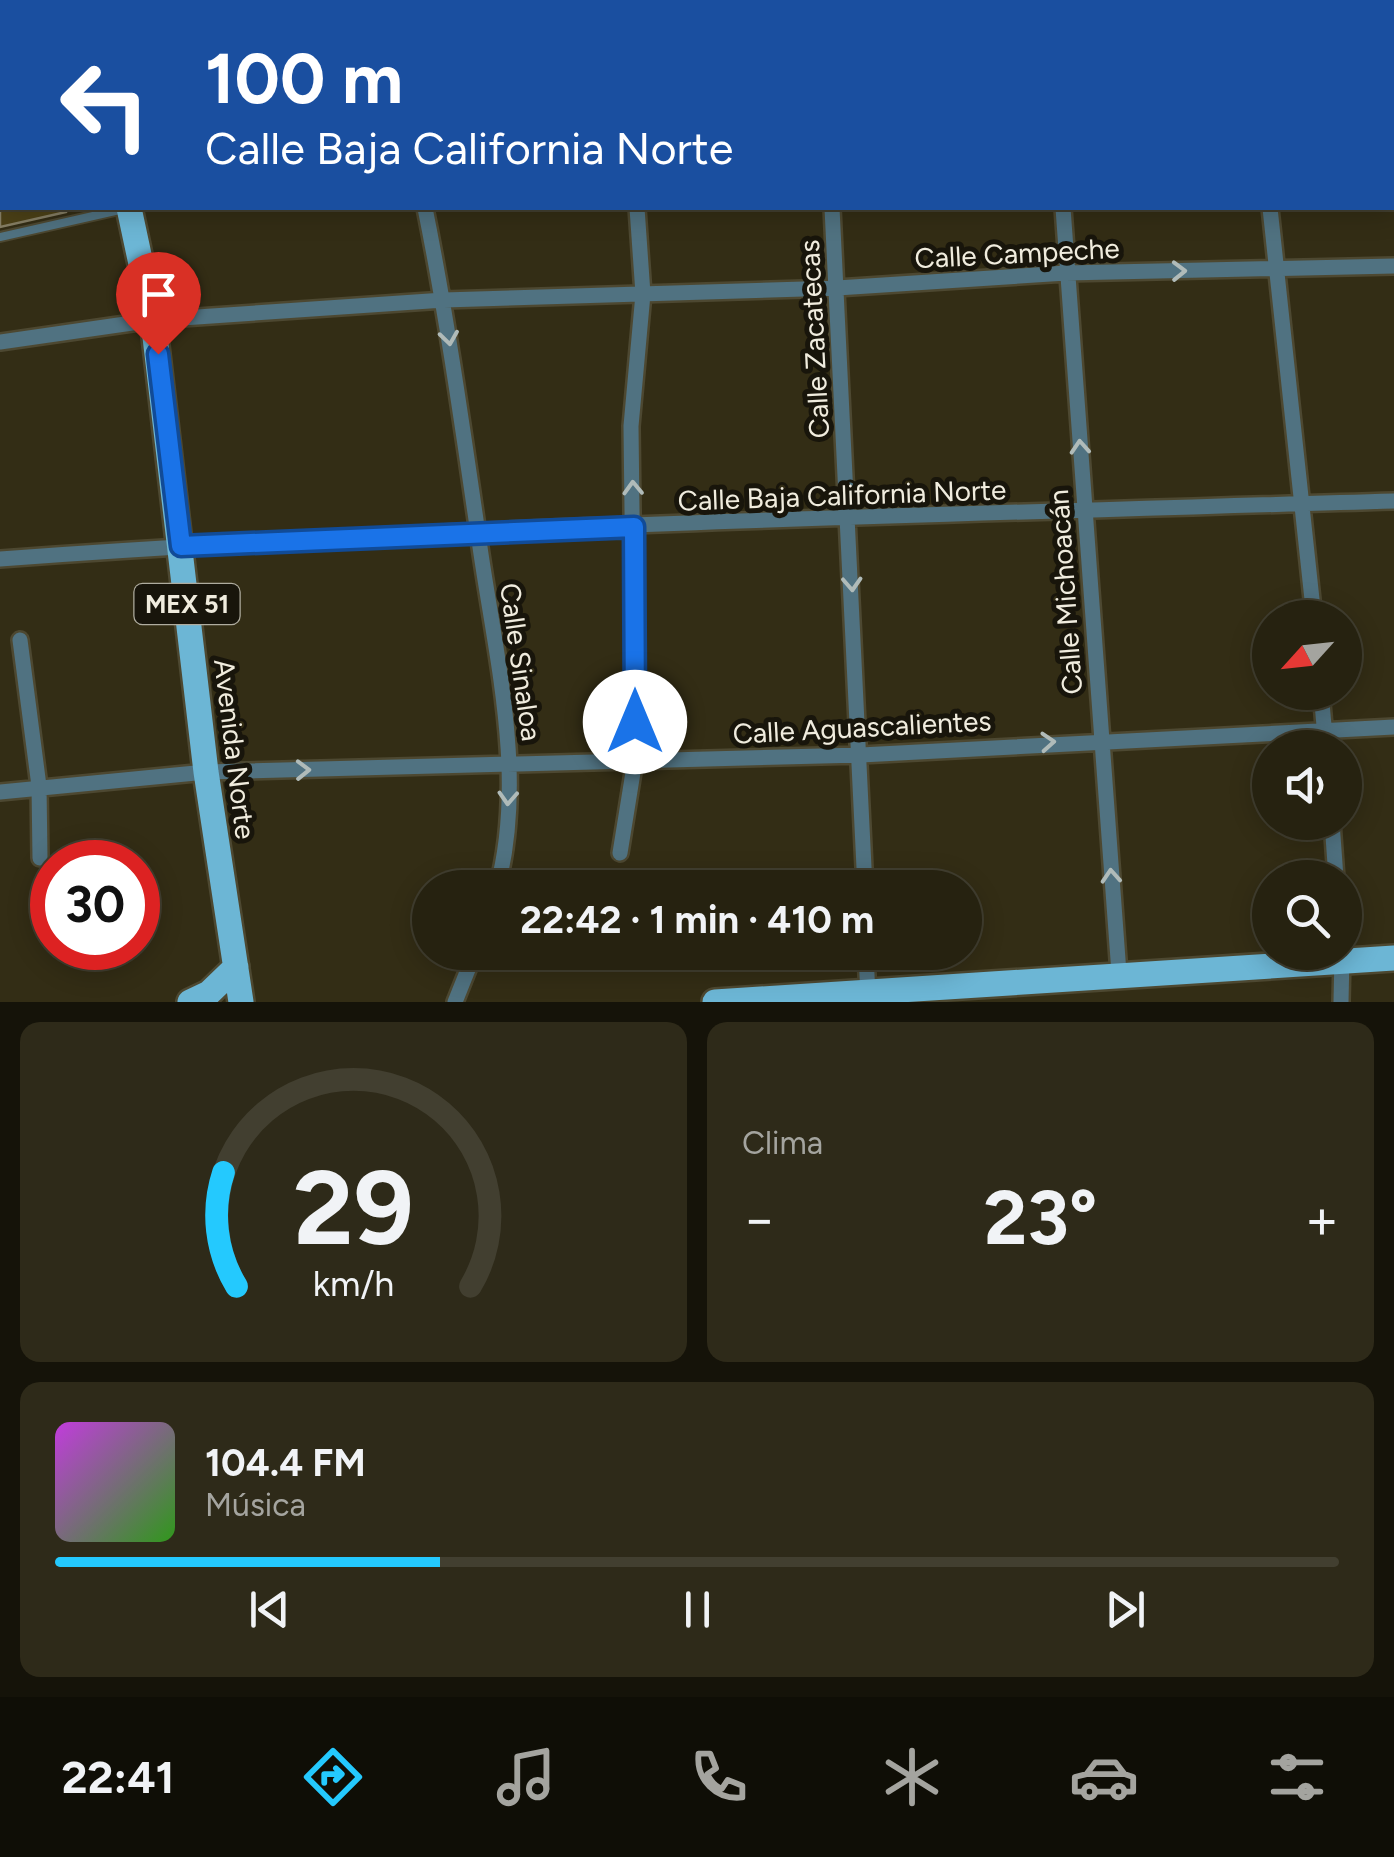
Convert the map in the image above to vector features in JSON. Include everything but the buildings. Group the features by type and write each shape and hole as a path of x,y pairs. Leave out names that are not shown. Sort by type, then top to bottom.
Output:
{"main road":[{"name":"Avenida Norte","path":"129,210 153,320 206,772 242,1002"},
{"path":"1362,957 1394,958"},
{"path":"716,1002 868,997 1252,963"},
{"path":"190,1002 209,993 236,967"}],"street":[{"name":"Calle Sinaloa","path":"425,210 444,300 510,765 502,870"},
{"path":"620,853 635,760 631,426 643,294 637,210"},
{"name":"Calle Zacatecas","path":"832,210 862,755 865,870"},
{"name":"Calle Michoacán","path":"1063,210 1119,973"},
{"path":"1270,210 1312,600"},
{"name":"Calle Campeche","path":"0,342 153,320 444,300 837,288 1066,273 1394,266"},
{"name":"Calle Baja California Norte","path":"0,559 181,546 478,533 1394,501"},
{"path":"20,640 40,786 40,840"},
{"path":"1323,710 1325,729"},
{"name":"Calle Aguascalientes","path":"0,792 206,772 862,755 1101,739 1394,727"},
{"path":"454,1002 467,970"},
{"path":"867,970 868,997"},
{"path":"1342,970 1342,1002"}],"lane":[{"path":"0,237 120,210"}],"route":[{"path":"158,354 181,546 634,527 635,722"}]}
